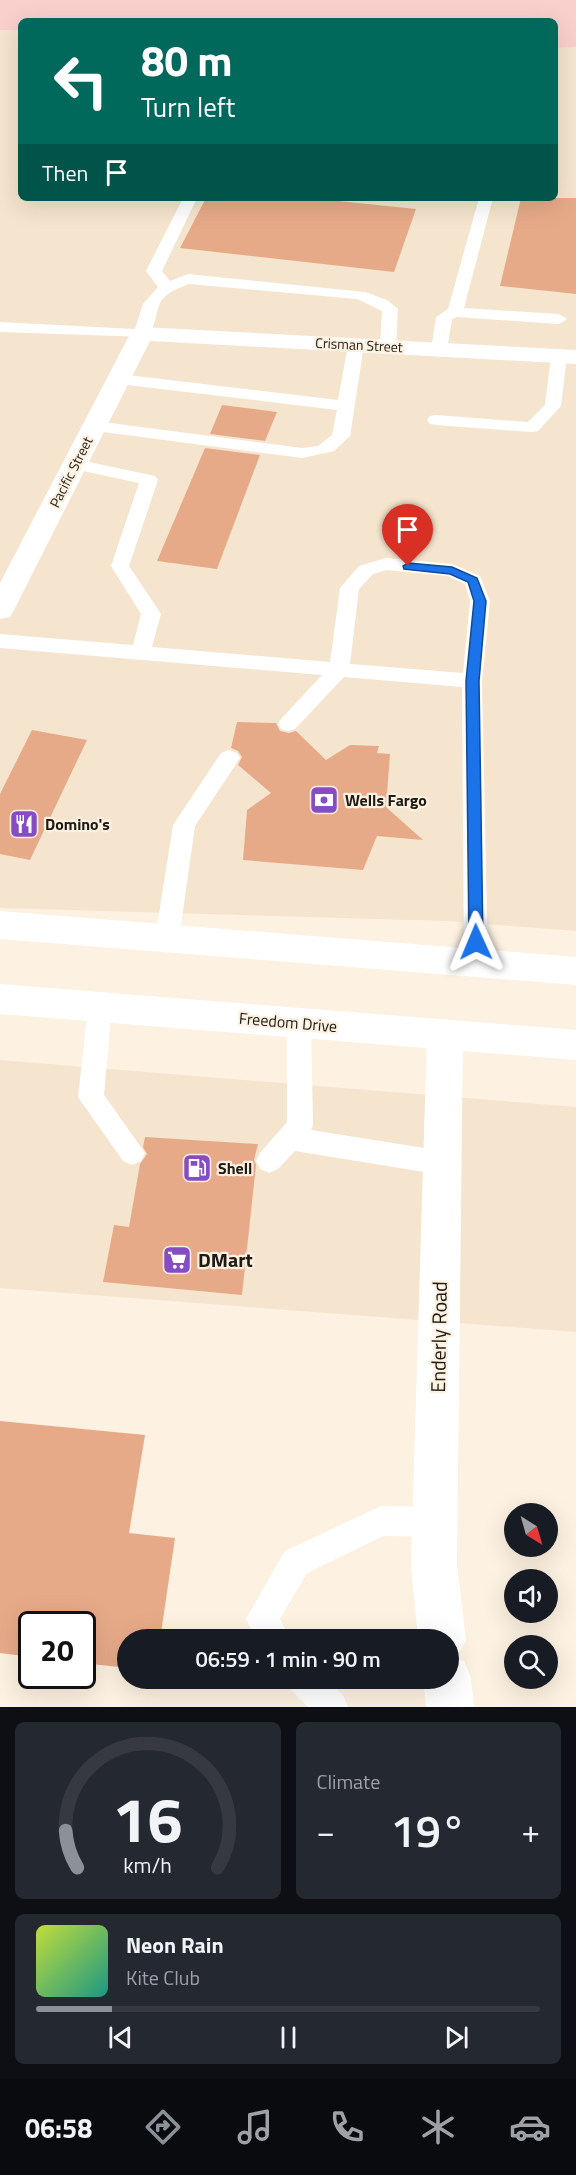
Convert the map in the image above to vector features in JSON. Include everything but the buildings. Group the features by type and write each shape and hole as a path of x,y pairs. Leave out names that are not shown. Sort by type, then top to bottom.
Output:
{"street":[{"name":"Crisman Street","path":"142,334 567,356"},
{"name":"Pacific Street","path":"2,602 142,334"},
{"path":"0,925 576,971"},
{"name":"Freedom Drive","path":"0,999 576,1046"},
{"name":"Enderly Road","path":"441,1629 434,1565 445,1034"},
{"path":"448,1689 450,1707"}],"lane":[{"path":"166,286 154,271 189,201"},
{"path":"455,312 485,201"},
{"path":"0,327 142,334 150,302 166,286 188,279 359,295 390,309 388,347"},
{"path":"439,350 444,316 455,312 559,319"},
{"path":"95,426 302,453 322,452 335,444 341,436 356,345"},
{"path":"436,420 532,427 553,406 567,356"},
{"path":"119,379 346,406"},
{"path":"75,464 149,480 120,566 151,614 141,653"},
{"path":"288,724 339,670 350,588 366,570 386,564 452,570 473,580 480,601 472,681 476,964"},
{"path":"0,641 472,681"},
{"path":"167,939 184,825 229,758"},
{"path":"100,1007 91,1096 132,1153"},
{"path":"269,1161 300,1126 299,1023"},
{"path":"289,1138 382,1155 443,1163"},
{"path":"268,1629 262,1619 296,1562 381,1521 435,1522"},
{"path":"314,1689 331,1707"}],"shaded area":[{"path":"0,0 576,0 576,47 558,48 558,18 18,18 18,30 0,30"},
{"path":"0,22 18,23 18,201 558,201 558,46 576,47 576,931 447,921 0,908"},
{"path":"0,1060 576,1107 576,1332 0,1288"}],"place":[{"name":"Wells Fargo","path":"324,800"},
{"name":"Domino's","path":"24,824"},
{"name":"Shell","path":"197,1168"},
{"name":"DMart","path":"177,1260"}],"route":[{"path":"408,566 452,570 473,580 480,601 472,681 476,942"}]}
